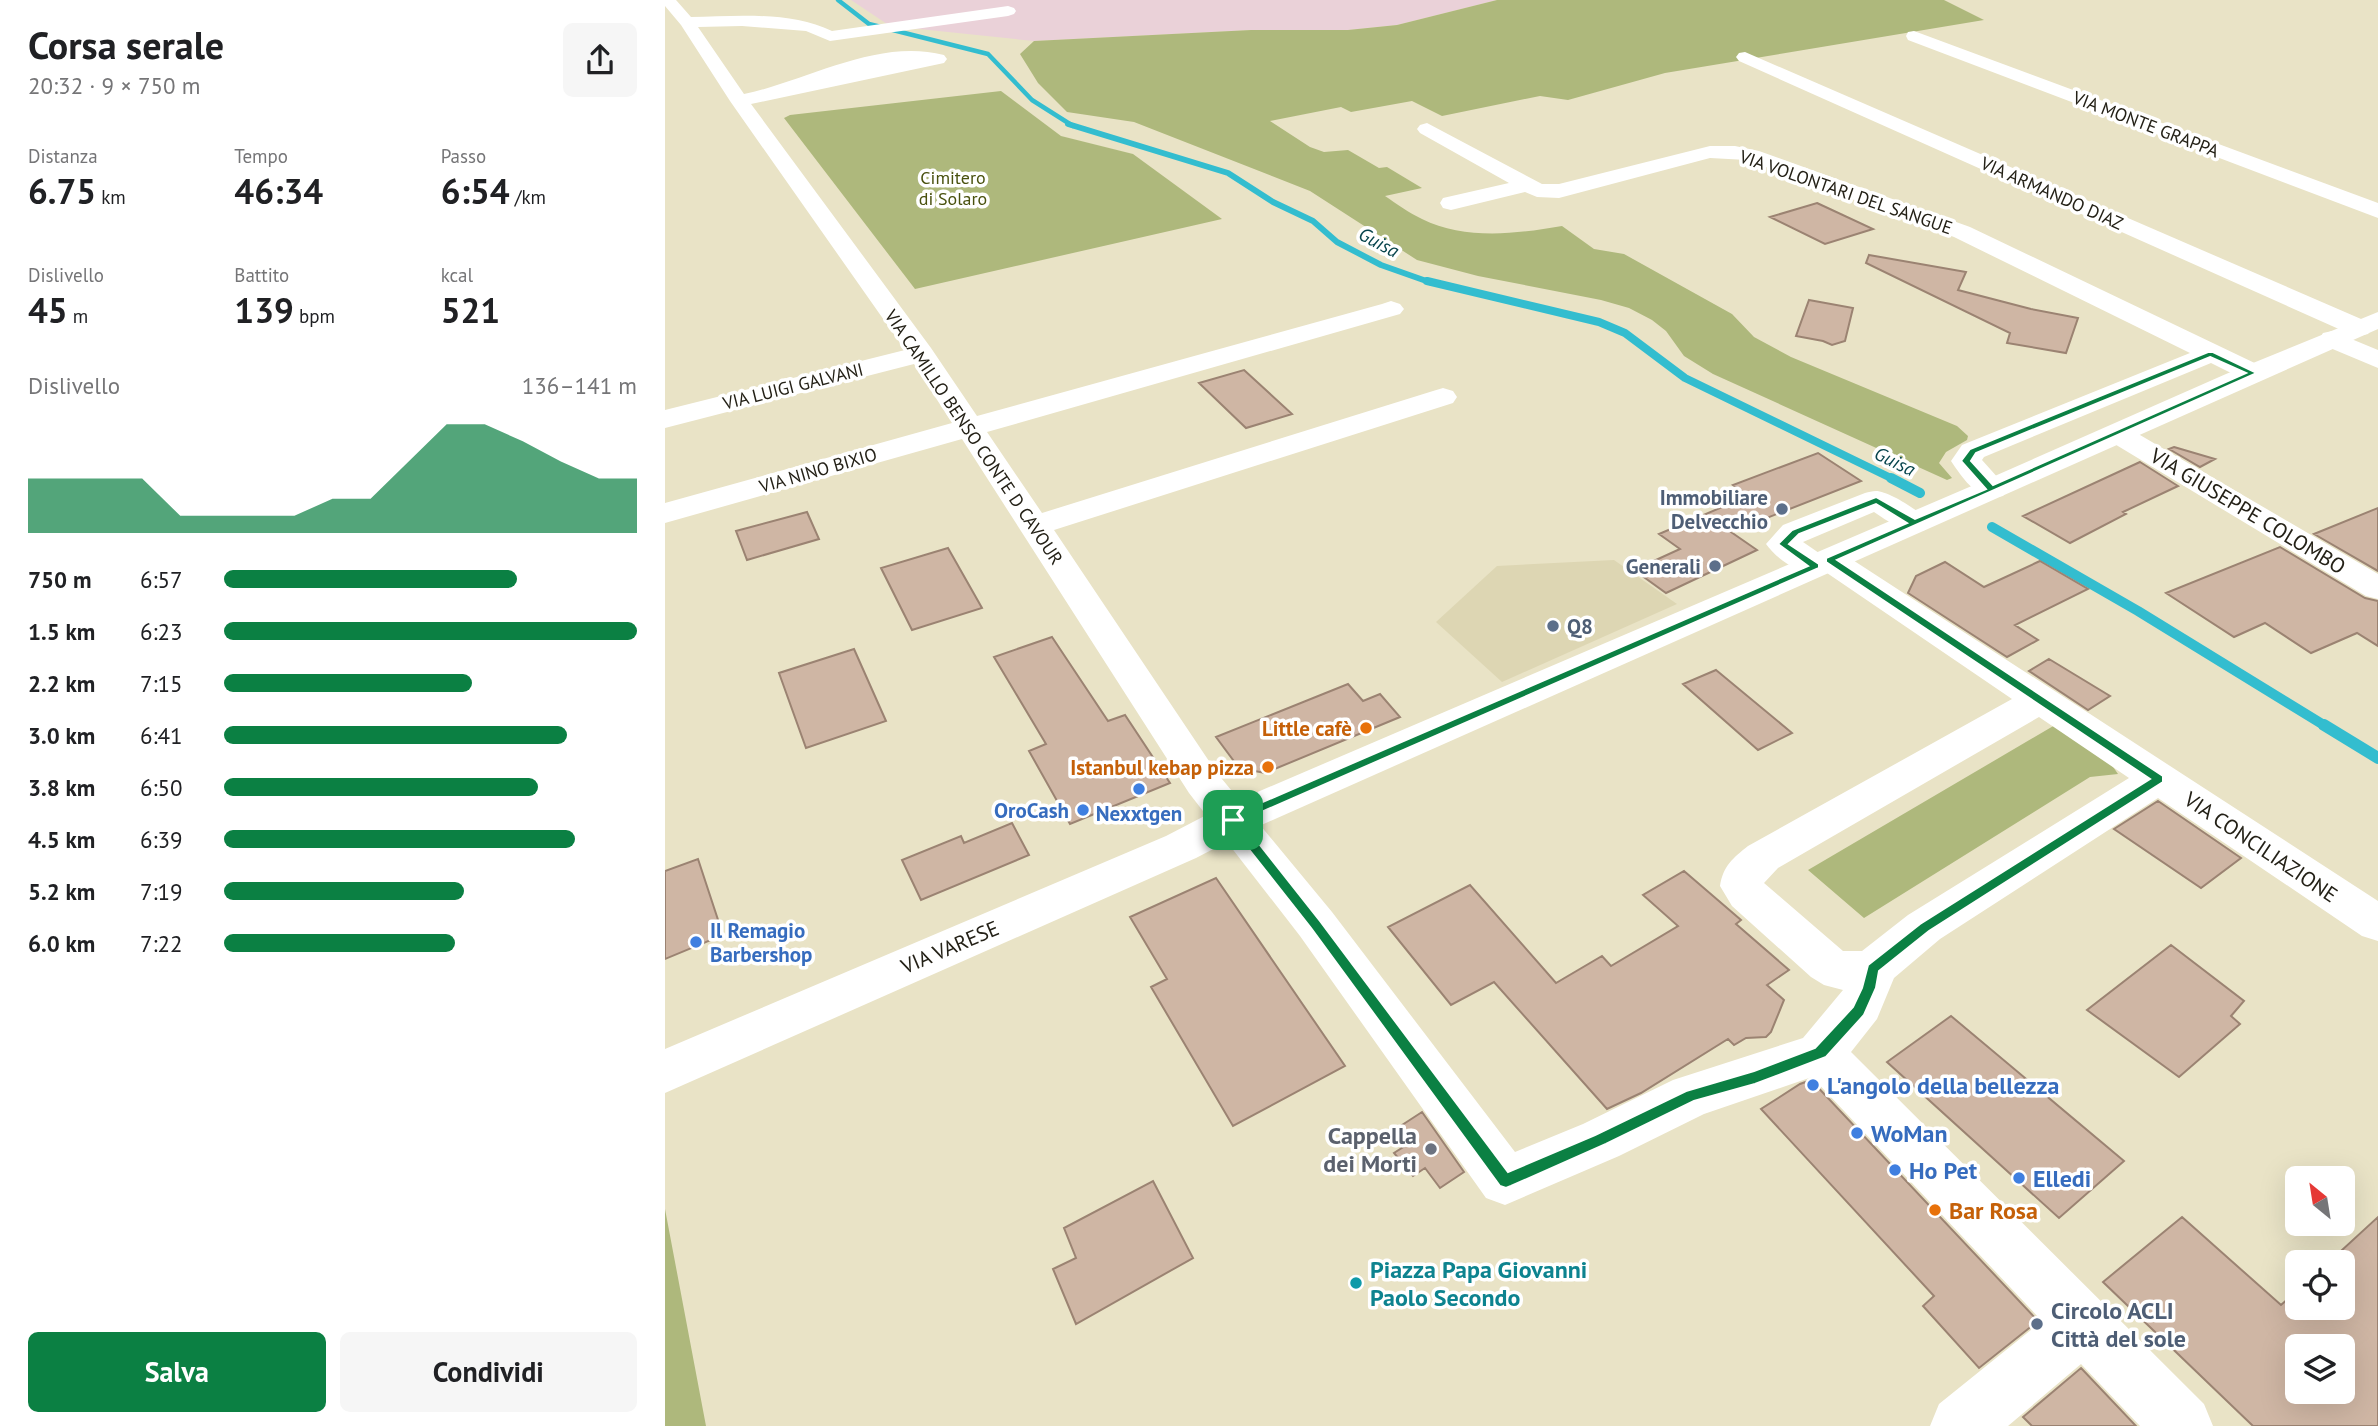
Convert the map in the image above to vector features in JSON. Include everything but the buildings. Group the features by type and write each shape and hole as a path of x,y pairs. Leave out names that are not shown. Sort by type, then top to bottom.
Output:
{"street":[{"name":"VIA CAMILLO BENSO CONTE D CAVOUR","path":"668,0 921,354 1203,783 1316,924 1506,1181 1601,1140 1691,1096 1821,1053"},
{"path":"697,38 774,23 809,26 830,36 1008,11"},
{"name":"VIA MONTE GRAPPA","path":"1914,36 2378,211"},
{"path":"739,101 938,60 921,56 870,64 803,80 775,92"},
{"name":"VIA ARMANDO DIAZ","path":"1745,57 2356,329 2378,360"},
{"name":"VIA VOLONTARI DEL SANGUE","path":"1427,129 1537,190 1559,191 1710,152 1744,153 1962,232 2253,373"},
{"path":"1451,203 1528,185"},
{"name":"VIA NINO BIXIO","path":"665,513 1391,309"},
{"name":"VIA VARESE","path":"665,1072 1181,847 1233,820 2356,329"},
{"name":"VIA LUIGI GALVANI","path":"665,419 921,354"},
{"path":"1992,489 1966,461 1973,451 2210,354"},
{"path":"1034,526 1443,397"},
{"name":"VIA GIUSEPPE COLOMBO","path":"2118,434 2378,589"},
{"name":"VIA CONCILIAZIONE","path":"1914,523 1876,500 1795,532 1783,544 1823,563 2041,699 2378,924"},
{"path":"2041,699 1763,856 1744,873 1742,886 1827,964 1841,972 1873,969 1924,927 2158,779"},
{"path":"1873,969 1869,988 1859,1010 1821,1053 2182,1426"},
{"path":"1961,1426 2084,1324"}],"shaded area":[{"path":"851,0 1497,0 1397,25 1348,30 1251,30 1034,41 890,26"},
{"path":"1614,560 1677,604 1502,682 1436,622 1497,566"}],"green space":[{"path":"1497,0 1944,0 1984,20 1665,73 1568,100 1540,96 1442,116 1412,101 1351,112 1341,107 1270,121 1310,147 1324,152 1348,150 1379,168 1387,167 1422,188 1385,196 1422,219 1438,226 1473,233 1509,233 1562,226 1594,249 1624,254 1732,314 1754,337 1791,357 1957,426 1968,436 1967,440 1946,452 1939,463 1952,478 1947,480 1713,374 1684,356 1666,331 1652,320 1629,308 1478,276 1417,260 1310,191 1134,122 1067,112 1038,83 1020,54 1034,41 1251,30 1348,30 1397,25"},
{"name":"Cimitero di Solaro","path":"1001,91 1061,136 1133,154 1222,219 915,289 784,118 790,115"},
{"path":"2055,725 2107,758 2118,774 2090,777 1864,918 1808,870"},
{"path":"665,1209 706,1426 665,1426"}],"waterway":[{"name":"Guisa","path":"838,0 869,24 988,54 1032,100 1072,125"},
{"name":"Guisa","path":"1072,125 1228,173 1273,202 1313,221 1337,242 1381,265 1432,283"},
{"name":"Guisa","path":"1427,281 1599,322 1625,333 1685,378 1893,479"},
{"name":"Guisa","path":"1893,479 1920,493"},
{"name":"Guisa","path":"1992,527 2138,611 2327,727"},
{"name":"Guisa","path":"2324,725 2378,758"}],"place":[{"name":"Immobiliare Delvecchio","path":"1782,509"},
{"name":"Generali","path":"1715,566"},
{"name":"Q8","path":"1553,626"},
{"name":"Little cafè","path":"1366,728"},
{"name":"Istanbul kebap pizza","path":"1268,767"},
{"name":"Nexxtgen","path":"1139,789"},
{"name":"OroCash","path":"1083,810"},
{"name":"Il Remagio Barbershop","path":"696,942"},
{"name":"L'angolo della bellezza","path":"1813,1085"},
{"name":"WoMan","path":"1857,1133"},
{"name":"Cappella dei Morti","path":"1431,1149"},
{"name":"Ho Pet","path":"1895,1170"},
{"name":"Elledi","path":"2019,1178"},
{"name":"Bar Rosa","path":"1935,1210"},
{"name":"Piazza Papa Giovanni Paolo Secondo","path":"1356,1283"},
{"name":"Circolo ACLI Città del sole","path":"2037,1324"}],"route":[{"path":"1233,820 1316,924 1506,1181 1601,1140 1691,1096 1821,1053 1859,1010 1869,988 1873,969 1924,927 2158,779 1829,560 1992,489 2118,434 2253,373 2210,354 1973,451 1966,461 1992,489 1914,523 1876,500 1795,532 1783,544 1816,566 1233,820"}]}
